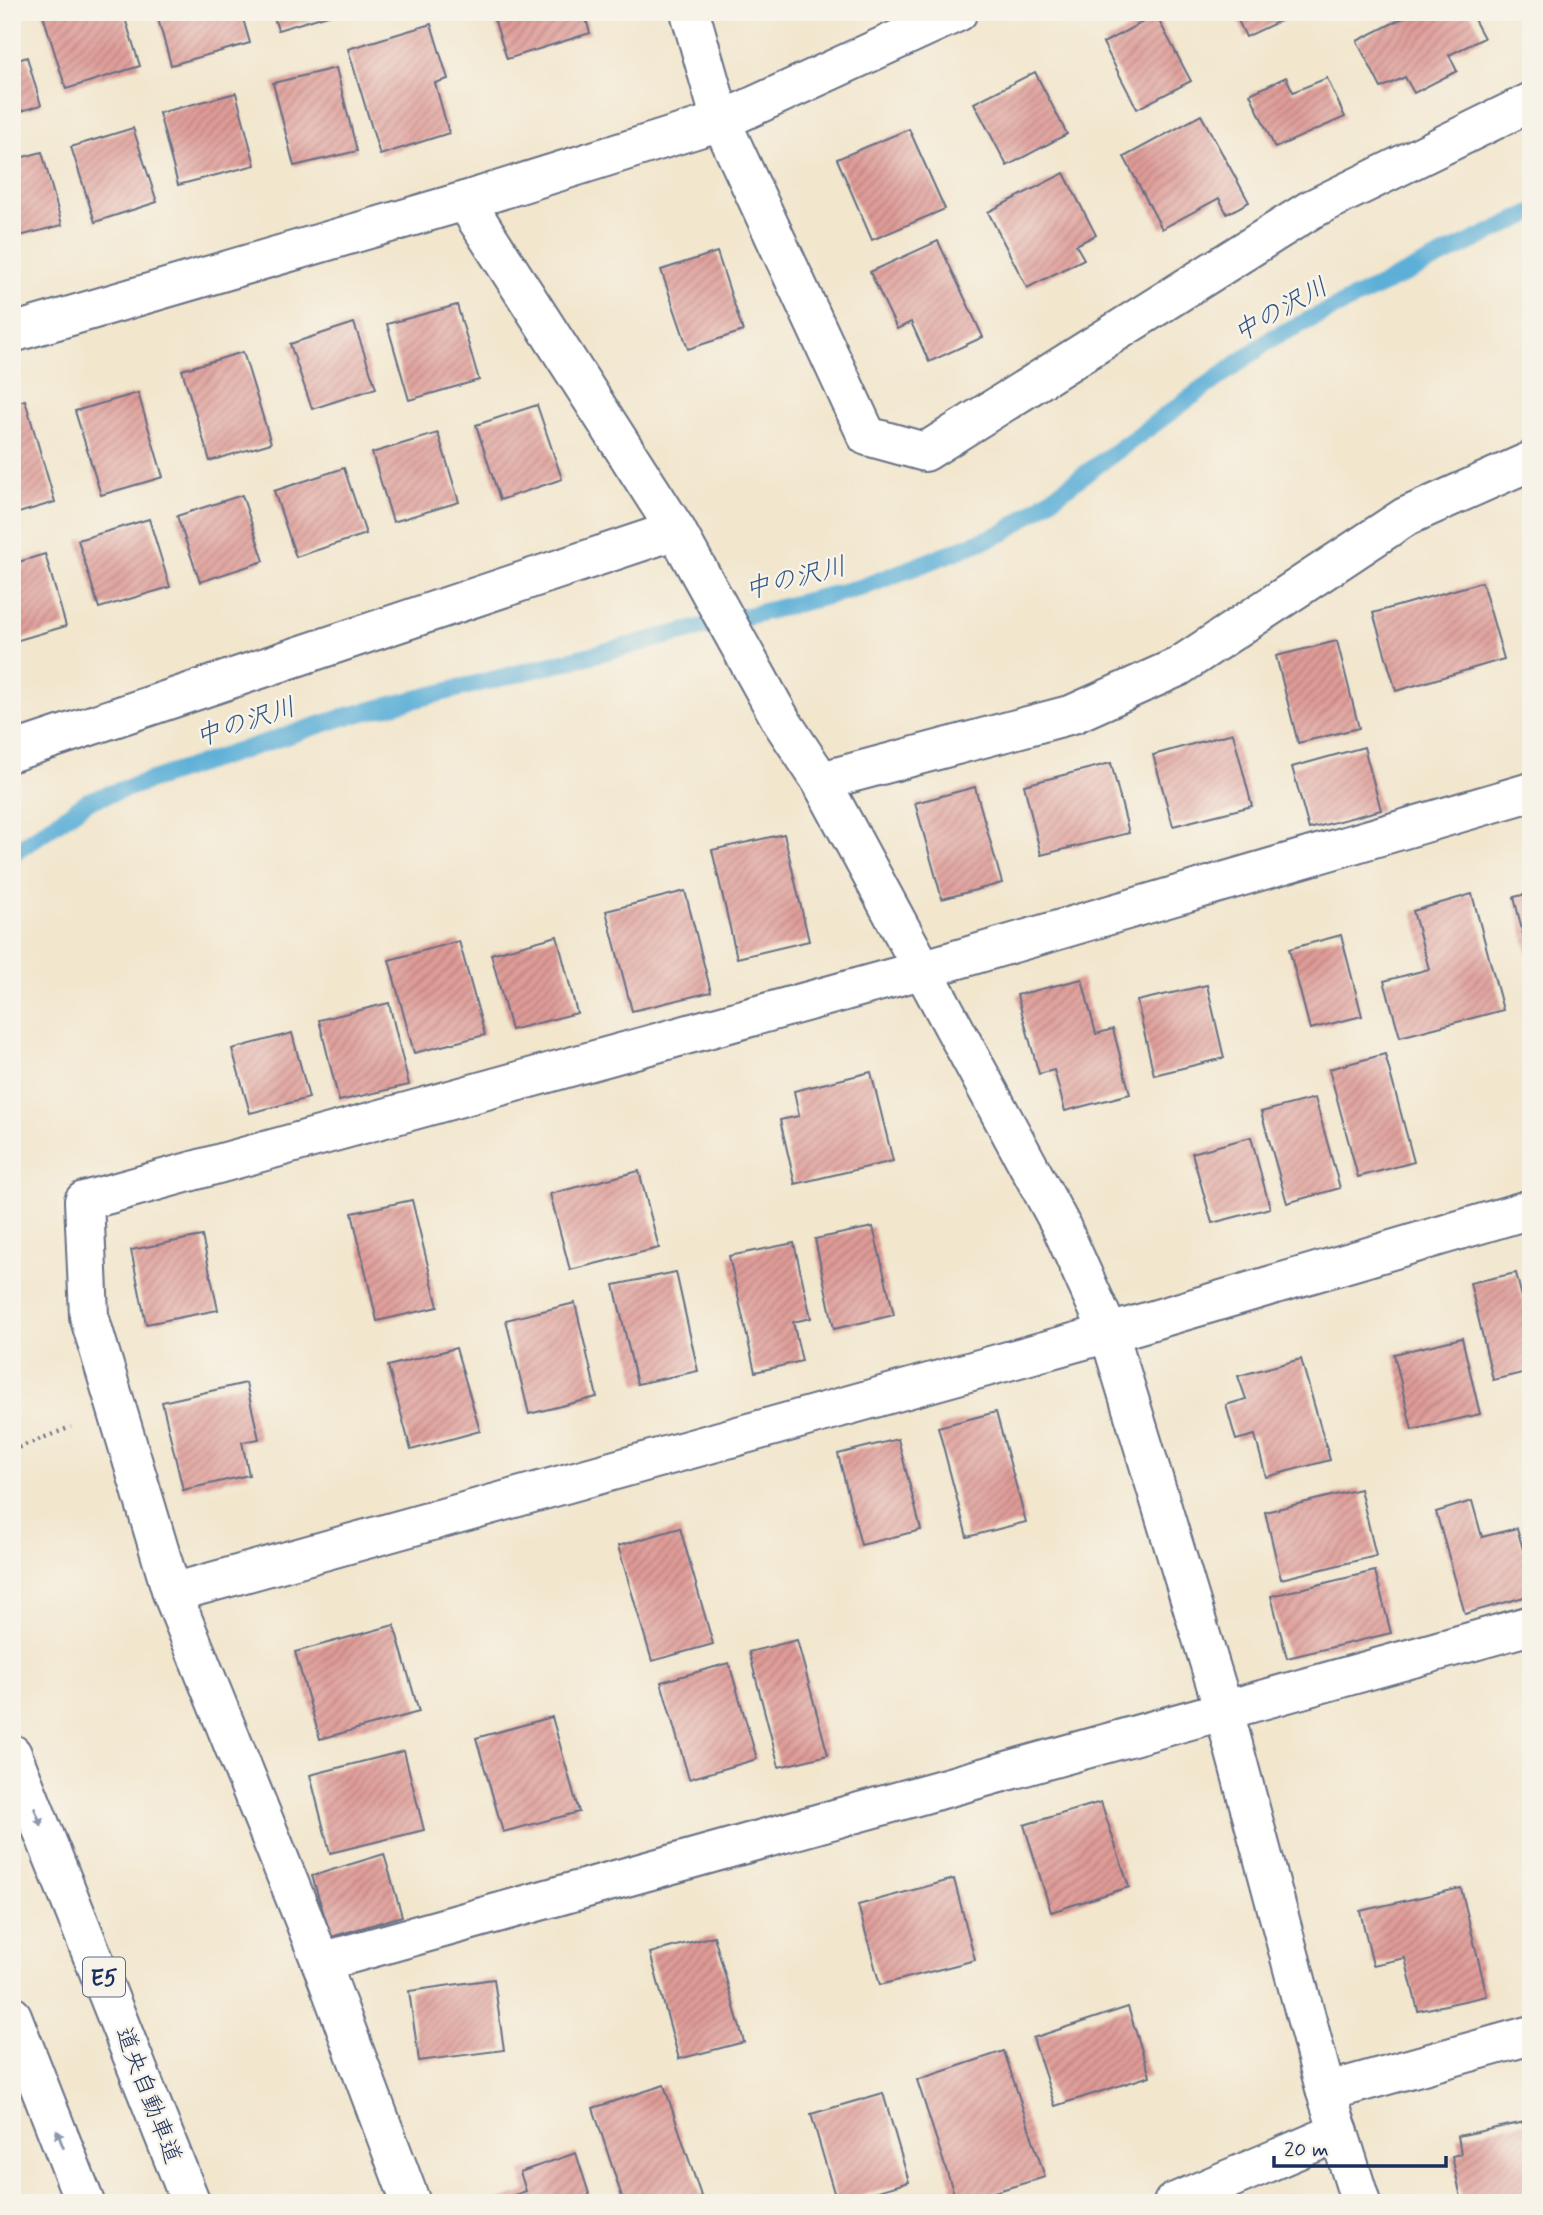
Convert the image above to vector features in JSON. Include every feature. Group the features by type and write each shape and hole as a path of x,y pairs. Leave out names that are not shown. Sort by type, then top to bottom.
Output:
{"main road":[{"path":"690,12 721,121 867,436 925,452 1310,210 1531,102"},
{"path":"12,333 465,201 721,121 958,12"},
{"path":"465,201 676,530 703,585 782,722 821,782 1060,1224 1108,1333 1224,1711 1326,2092 1361,2203"},
{"path":"821,782 1073,714 1178,667 1405,517 1531,461"},
{"path":"12,752 676,530"},
{"path":"411,2203 321,1962 172,1594 89,1316 84,1201 921,970 1531,792"},
{"path":"172,1594 1108,1333 1531,1209"},
{"path":"321,1962 1531,1625"},
{"name":"道央自動車道","path":"12,1754 191,2203"},
{"path":"12,2016 85,2203"},
{"path":"1326,2092 1531,2035"},
{"path":"1173,2203 1339,2132"}],"path":[{"path":"12,1450 117,1409"}],"building":[{"path":"42,12 123,12 140,66 66,89"},
{"path":"156,12 241,12 250,43 171,65"},
{"path":"272,12 335,12 335,13 278,30"},
{"path":"492,12 584,12 590,33 507,59"},
{"path":"1234,12 1299,12 1246,37"},
{"path":"1415,12 1470,12 1484,38 1449,55 1457,71 1414,93 1405,77 1381,88 1357,41"},
{"path":"1156,15 1191,81 1137,109 1103,43"},
{"path":"431,24 448,79 435,83 449,133 380,155 348,49"},
{"path":"27,57 41,105 12,114 12,62"},
{"path":"336,68 357,151 294,166 273,83"},
{"path":"1035,72 1067,134 1007,166 974,103"},
{"path":"1286,77 1293,92 1327,78 1345,117 1275,148 1250,94"},
{"path":"236,93 255,165 178,185 159,113"},
{"path":"1201,115 1249,202 1227,214 1219,198 1162,229 1124,157"},
{"path":"133,128 157,202 95,222 71,147"},
{"path":"909,129 945,209 872,240 837,159"},
{"path":"42,152 62,225 12,238 12,160"},
{"path":"1064,173 1096,235 1076,245 1084,259 1027,288 988,212"},
{"path":"938,241 983,337 929,362 911,322 897,329 870,272"},
{"path":"717,252 743,331 688,349 661,270"},
{"path":"457,305 479,380 409,400 387,324"},
{"path":"354,323 376,388 312,409 290,344"},
{"path":"243,352 271,443 210,461 182,370"},
{"path":"138,393 163,477 101,495 75,411"},
{"path":"25,400 55,502 12,515 12,404"},
{"path":"537,405 562,479 500,500 476,425"},
{"path":"438,433 459,502 393,522 372,453"},
{"path":"344,468 366,534 296,557 274,491"},
{"path":"242,495 264,561 200,582 177,516"},
{"path":"149,519 170,587 99,608 78,540"},
{"path":"45,554 66,626 12,642 12,564"},
{"path":"1482,582 1504,659 1396,691 1373,613"},
{"path":"1337,641 1359,728 1298,743 1276,656"},
{"path":"1233,733 1252,806 1173,826 1153,755"},
{"path":"1364,747 1381,810 1309,829 1292,767"},
{"path":"1111,763 1129,833 1041,855 1024,785"},
{"path":"975,787 1002,883 942,899 915,803"},
{"path":"784,834 809,941 737,958 712,850"},
{"path":"685,891 711,992 632,1011 606,911"},
{"path":"1531,893 1531,963 1530,963 1514,897"},
{"path":"1472,894 1503,1010 1400,1037 1384,981 1429,969 1413,911"},
{"path":"1341,935 1362,1016 1310,1029 1289,949"},
{"path":"557,936 577,1013 511,1030 491,954"},
{"path":"459,941 485,1035 414,1053 389,960"},
{"path":"1082,979 1096,1034 1113,1029 1130,1094 1065,1111 1054,1070 1039,1074 1017,995"},
{"path":"1207,985 1224,1058 1154,1075 1137,1001"},
{"path":"389,1003 409,1085 339,1101 319,1020"},
{"path":"292,1033 309,1098 250,1113 232,1049"},
{"path":"1385,1054 1414,1162 1358,1177 1329,1069"},
{"path":"871,1072 893,1161 795,1184 780,1120 799,1116 794,1091"},
{"path":"1315,1098 1340,1188 1287,1203 1261,1112"},
{"path":"1251,1137 1270,1208 1212,1223 1192,1153"},
{"path":"639,1171 659,1248 570,1270 550,1194"},
{"path":"412,1200 438,1307 377,1321 352,1213"},
{"path":"873,1227 894,1315 834,1329 815,1239"},
{"path":"202,1236 218,1310 146,1324 131,1250"},
{"path":"794,1243 811,1318 793,1322 802,1361 755,1372 729,1256"},
{"path":"676,1272 698,1371 637,1384 614,1285"},
{"path":"1516,1273 1531,1334 1531,1371 1493,1380 1470,1283"},
{"path":"575,1303 597,1397 529,1414 506,1320"},
{"path":"1462,1338 1480,1414 1412,1430 1394,1354"},
{"path":"456,1348 480,1431 411,1450 388,1366"},
{"path":"1301,1359 1330,1460 1266,1477 1255,1435 1236,1440 1226,1405 1246,1399 1238,1376"},
{"path":"246,1383 259,1439 242,1442 249,1475 183,1490 162,1402"},
{"path":"996,1412 1026,1522 967,1537 938,1427"},
{"path":"898,1439 921,1530 861,1545 838,1454"},
{"path":"1360,1489 1376,1556 1281,1579 1265,1512"},
{"path":"1472,1501 1482,1537 1517,1528 1531,1578 1531,1595 1465,1614 1436,1512"},
{"path":"680,1528 713,1644 652,1661 618,1546"},
{"path":"1375,1571 1391,1633 1287,1658 1271,1596"},
{"path":"394,1625 419,1712 320,1739 295,1652"},
{"path":"797,1640 828,1755 779,1767 749,1652"},
{"path":"729,1663 757,1759 689,1779 661,1682"},
{"path":"552,1717 579,1812 503,1832 476,1738"},
{"path":"404,1751 424,1830 330,1853 310,1775"},
{"path":"1101,1802 1129,1887 1051,1912 1024,1825"},
{"path":"384,1854 402,1916 331,1937 312,1876"},
{"path":"954,1879 975,1960 880,1985 858,1905"},
{"path":"1461,1888 1487,1996 1418,2011 1405,1958 1373,1965 1360,1911"},
{"path":"714,1936 744,2042 679,2059 650,1953"},
{"path":"494,1979 504,2050 419,2061 409,1991"},
{"path":"1128,2007 1150,2076 1055,2106 1033,2038"},
{"path":"1004,2051 1045,2177 957,2203 917,2080"},
{"path":"664,2085 703,2202 624,2203 593,2108"},
{"path":"883,2093 909,2182 837,2203 811,2114"},
{"path":"1529,2121 1531,2202 1462,2203 1452,2156 1461,2154 1458,2136"},
{"path":"576,2153 592,2203 491,2203 526,2191 520,2172"}],"waterway":[{"name":"中の沢川","path":"12,854 88,801 344,717 863,587 1005,532 1274,337 1531,213"}]}
